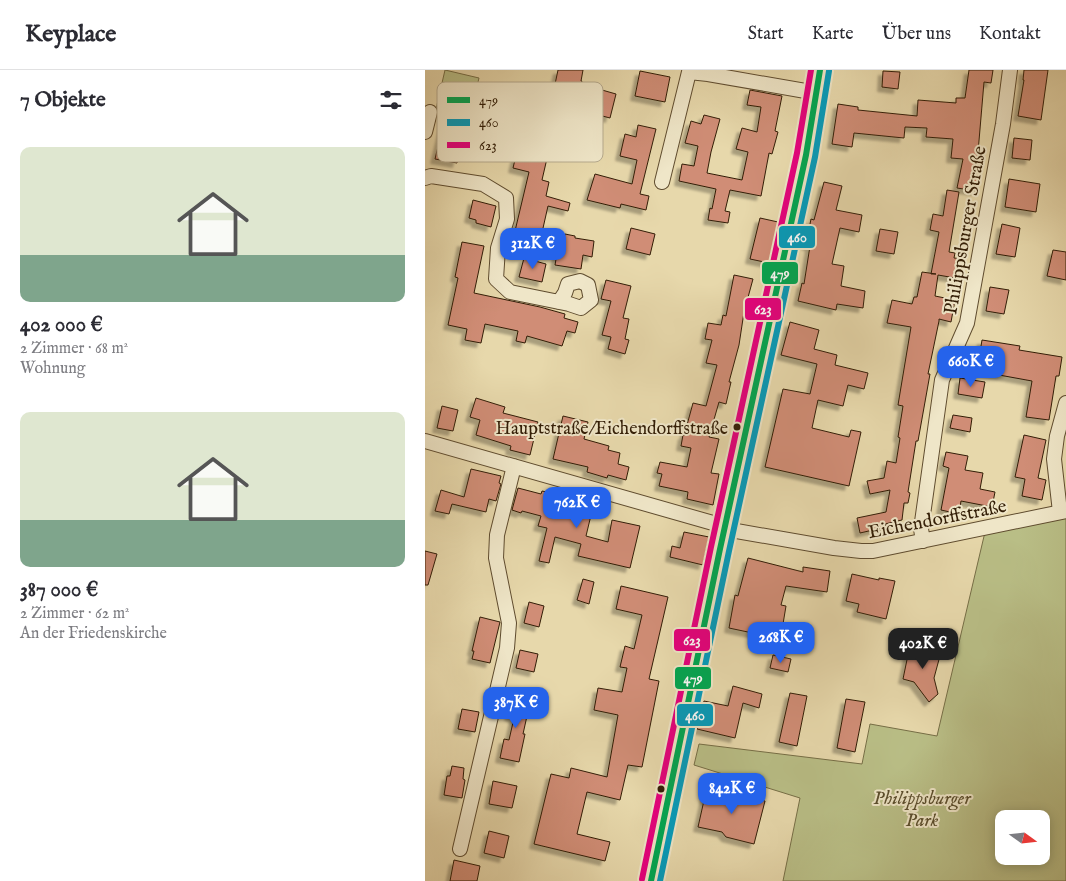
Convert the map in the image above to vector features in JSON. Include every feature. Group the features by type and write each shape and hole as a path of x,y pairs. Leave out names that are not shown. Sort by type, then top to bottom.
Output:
{"main road":[{"path":"651,881 806,155 820,70"}],"street":[{"name":"Philippsburger Straße","path":"923,540 921,529 943,380 967,323 1011,70"},
{"path":"662,182 684,71 708,72 817,93"},
{"path":"425,132 430,112"},
{"path":"425,178 431,176 483,184 506,198 507,219 498,248 496,279 510,292 559,302"},
{"path":"1063,512 1053,459 1066,403"},
{"name":"Eichendorffstraße","path":"425,441 720,525 725,529 834,548 873,551 1063,512"},
{"path":"460,849 507,648 509,624 496,558 497,535 514,466"}],"green space":[{"path":"445,70 479,78 478,82 442,82"},
{"name":"Philippsburger Park","path":"1066,517 1066,881 783,881 800,798 694,765 699,744 862,764 870,724 937,736 985,532"}],"building":[{"path":"558,70 583,70 582,82 555,82"},
{"path":"969,70 993,70 991,83 984,82 976,176 979,176 976,191 957,188 963,159 951,158 953,139 926,137 927,128 905,127 904,138 854,133 852,147 832,144 838,104 858,107 858,110 917,116 918,100 956,103 956,98 965,98"},
{"path":"1024,70 1048,70 1041,120 1018,116"},
{"path":"640,71 670,77 665,102 635,96"},
{"path":"883,71 900,72 898,89 882,87"},
{"path":"603,90 616,94 610,118 603,116"},
{"path":"750,90 782,96 775,131 778,132 772,154 769,153 761,196 730,190 725,211 730,212 728,223 708,220 716,189 679,181 682,164 694,166 698,146 685,143 691,121 701,124 704,115 720,119 707,173 742,180 748,152 736,149 742,128 757,132 761,107 747,105"},
{"path":"638,125 656,129 640,194 649,196 646,210 621,204 620,208 587,200 595,174 632,184 637,160 620,156 625,134 636,137"},
{"path":"1014,138 1032,140 1030,160 1012,158"},
{"path":"514,162 546,162 542,180 549,182 546,196 570,203 568,211 548,206 541,237 515,231 529,172 513,168"},
{"path":"1009,179 1040,184 1036,212 1005,207"},
{"path":"824,182 842,186 836,210 862,215 859,232 840,228 832,264 844,266 841,286 865,291 863,308 837,304 836,310 798,301 802,283 804,284 810,246 806,245 811,219 814,220"},
{"path":"947,190 959,192 949,252 955,253 954,258 964,259 961,279 938,275 935,296 955,300 951,322 939,319 928,374 930,374 918,441 916,441 908,503 904,503 902,520 885,524 886,527 860,533 857,518 886,512 890,490 870,494 867,481 884,478 887,461 896,463 900,438 898,437 903,406 898,405 911,327 887,323 892,300 912,304 914,297 917,297 922,272 931,273 939,232 930,230 933,214 943,216"},
{"path":"473,200 496,206 491,227 476,223 476,220 469,218"},
{"path":"760,218 778,222 769,263 750,259"},
{"path":"1002,224 1020,228 1015,257 996,254"},
{"path":"631,228 655,234 650,255 626,249"},
{"path":"880,229 898,232 894,254 876,251"},
{"path":"565,234 575,236 575,238 594,241 592,257 583,255 581,269 555,265 559,242 563,243"},
{"path":"462,242 484,246 474,293 565,314 564,318 578,322 575,333 567,331 562,346 527,336 525,343 516,341 518,331 485,324 481,343 465,340 467,329 448,325 458,278 455,277"},
{"path":"1053,250 1066,252 1066,280 1047,276"},
{"path":"524,258 546,264 542,282 519,277"},
{"path":"734,275 753,279 744,312 726,404 719,402 709,437 719,439 711,473 719,474 713,505 687,499 688,492 659,486 662,474 657,473 660,462 687,467 691,448 681,446 683,435 693,403 706,406 717,365 706,363 712,340 705,339 708,323 721,325 723,315 726,316"},
{"path":"606,280 631,286 623,318 629,319 625,339 629,340 625,354 608,349 611,337 602,335 611,301 601,299"},
{"path":"990,287 1009,290 1004,314 986,311"},
{"path":"790,322 819,330 814,349 837,355 835,365 868,373 864,389 848,385 843,406 818,400 812,428 849,437 851,430 861,432 849,486 765,467 783,389 810,394 817,364 781,355"},
{"path":"982,340 1020,346 1019,350 1062,357 1059,376 1056,376 1049,420 1026,417 1032,381 977,371"},
{"path":"960,378 985,382 982,398 958,394"},
{"path":"476,398 505,407 503,413 538,422 530,455 510,450 511,446 476,435 480,420 470,417"},
{"path":"442,406 458,410 453,431 437,428"},
{"path":"953,415 972,418 970,432 950,428"},
{"path":"563,416 588,422 584,439 609,446 608,450 620,453 618,464 629,467 626,480 608,475 607,478 587,472 588,467 553,459"},
{"path":"1024,435 1046,440 1038,478 1046,480 1042,500 1022,496 1025,479 1015,477"},
{"path":"946,452 968,456 965,470 983,473 980,489 995,492 992,507 961,501 959,514 941,510 949,468 943,466"},
{"path":"471,469 501,476 499,483 501,484 496,501 489,499 486,512 452,504 449,514 435,511 441,490 464,497"},
{"path":"518,488 541,494 542,491 560,495 558,503 592,511 586,536 608,542 612,520 640,526 630,568 578,556 581,544 555,537 549,563 539,561 547,528 538,526 541,516 512,510"},
{"path":"684,532 709,537 703,565 670,557 672,546 680,548"},
{"path":"425,551 437,554 428,585 425,585"},
{"path":"748,558 803,572 803,567 830,571 827,592 786,586 781,605 786,606 783,624 777,623 774,635 762,632 762,635 729,628 735,595 738,596"},
{"path":"852,574 879,580 879,578 895,581 886,619 857,612 859,604 846,601"},
{"path":"583,579 594,582 589,604 577,600"},
{"path":"621,586 668,597 649,679 659,681 642,767 628,765 620,800 587,792 577,834 610,842 605,861 534,844 551,774 569,778 571,768 607,777 618,715 594,710 598,688 622,692 627,668 620,667 625,646 634,649 642,615 616,609"},
{"path":"529,602 544,606 539,627 524,623"},
{"path":"480,617 500,622 490,663 472,659"},
{"path":"910,645 941,652 934,678 938,694 929,702 914,682 903,679"},
{"path":"520,650 538,654 534,672 516,668"},
{"path":"773,655 791,659 788,672 770,668"},
{"path":"733,686 762,694 759,708 743,703 735,738 697,729 704,701 728,706"},
{"path":"790,693 807,696 797,746 779,742"},
{"path":"514,694 531,698 519,762 500,758 504,739 509,740 514,718 509,716"},
{"path":"846,699 865,702 855,752 837,748"},
{"path":"462,709 479,712 475,732 458,729"},
{"path":"452,766 464,768 463,779 465,780 462,798 444,795 447,776 450,776"},
{"path":"493,781 517,786 512,808 489,804"},
{"path":"707,787 765,801 754,844 726,837 722,832 698,827"},
{"path":"489,831 509,836 504,858 484,853"},
{"path":"454,860 480,866 477,881 450,881"}],"transit line":[{"name":"623","path":"642,879 711,547 797,153 811,70"},
{"name":"479","path":"651,881 720,549 806,155 820,70"},
{"name":"460","path":"660,881 729,551 815,157 829,71"}],"place":[{"name":"Hauptstraße/Eichendorffstraße","path":"737,427"}]}
